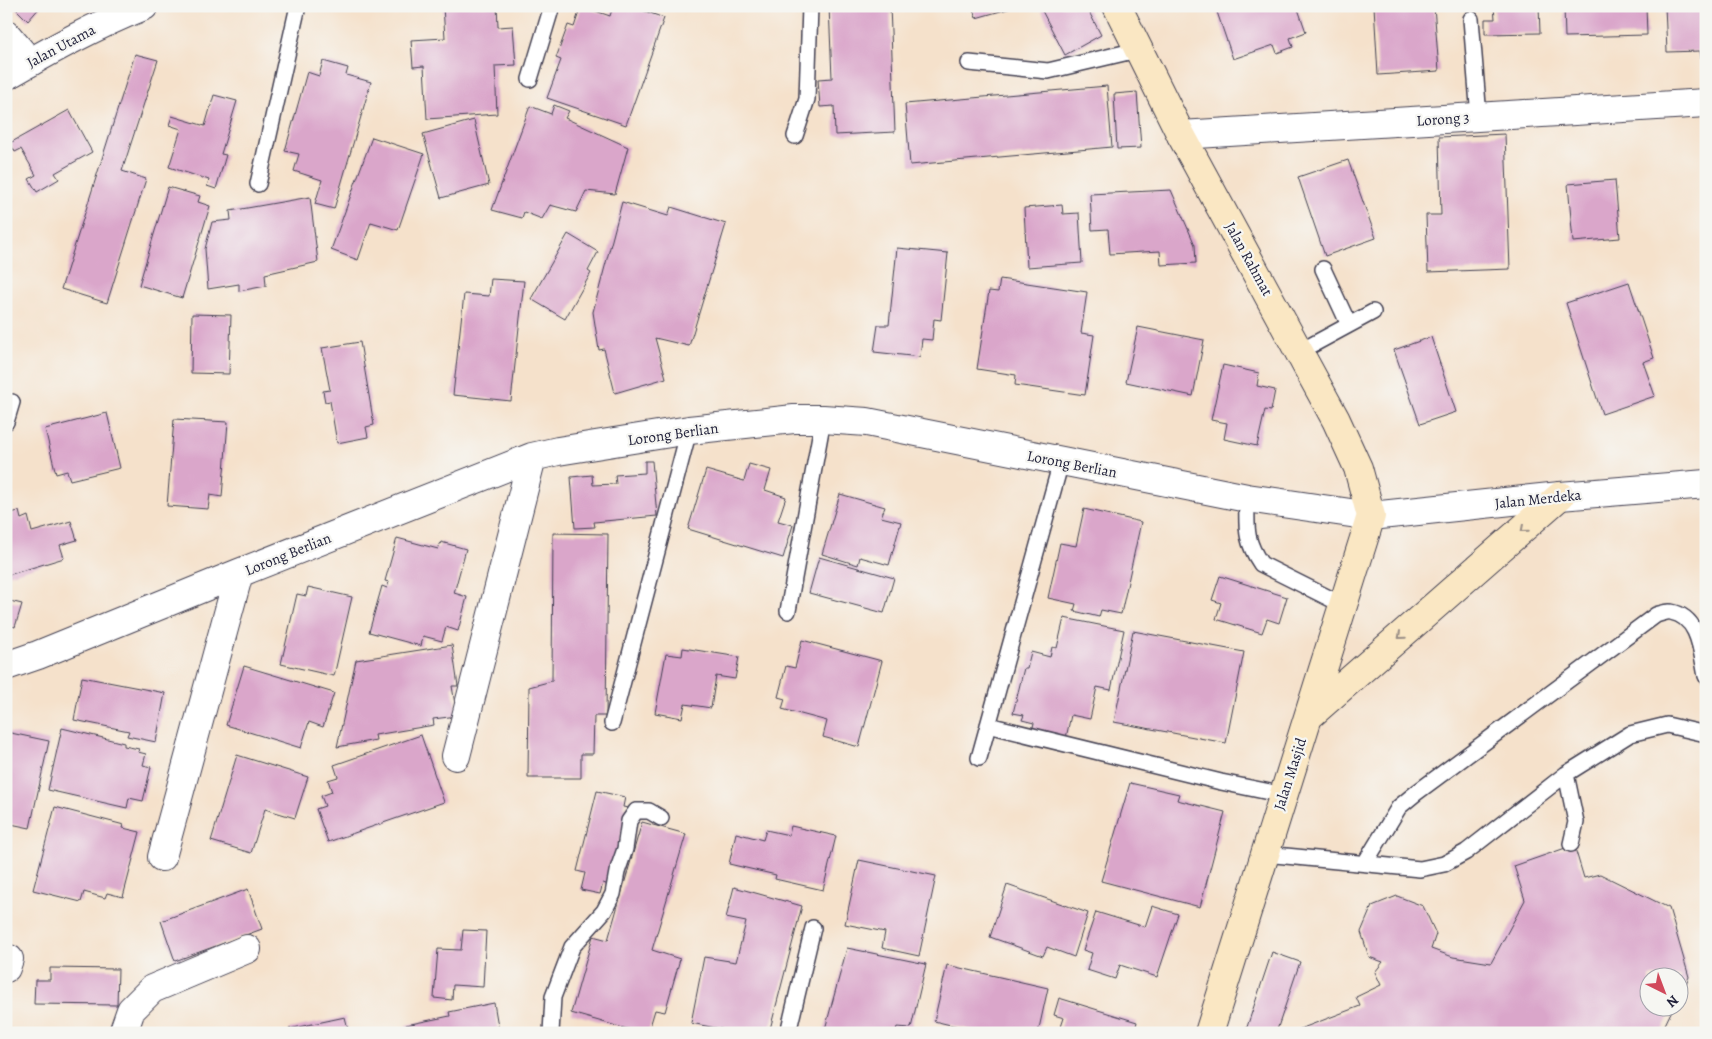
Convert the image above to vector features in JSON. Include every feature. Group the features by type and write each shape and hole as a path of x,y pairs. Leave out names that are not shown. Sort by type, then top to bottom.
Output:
{"main road":[{"name":"Jalan Rahmat","path":"1117,6 1181,135 1336,420 1358,468 1371,516"},
{"path":"1308,717 1560,496"},
{"name":"Jalan Masjid","path":"1209,1033 1371,516"}],"street":[{"name":"Jalan Utama","path":"6,76 74,38 144,6"},
{"path":"6,34 30,62"},
{"name":"Lorong 3","path":"1181,135 1706,103"},
{"name":"Lorong Berlian","path":"6,666 38,656 239,573 532,457 558,451 689,430 794,419 867,422 1248,498 1371,516"},
{"path":"456,756 532,457"},
{"name":"Jalan Merdeka","path":"1371,516 1560,496 1706,484"},
{"path":"162,858 239,573"},
{"path":"124,1033 130,1010 152,989 246,949"}],"lane":[{"path":"258,184 298,6"},
{"path":"530,79 552,6"},
{"path":"795,136 807,99 810,6"},
{"path":"1471,19 1479,117"},
{"path":"969,63 1048,71 1138,50"},
{"path":"1323,269 1349,325"},
{"path":"1299,352 1373,312"},
{"path":"6,422 12,402"},
{"path":"788,612 823,419"},
{"path":"612,723 689,430"},
{"path":"979,758 1061,462"},
{"path":"1248,498 1247,536 1253,552 1261,564 1343,605"},
{"path":"1365,864 1399,807 1656,615 1670,611 1685,618 1696,630 1706,676"},
{"path":"988,725 1220,782 1284,795"},
{"path":"1266,854 1420,869 1444,864 1466,852 1566,774 1630,734 1667,725 1706,734"},
{"path":"1566,774 1576,822 1571,844"},
{"path":"551,1033 553,998 572,947 604,911 613,894 625,849 629,822 636,811 649,811 661,818"},
{"path":"788,1033 813,928"}],"building":[{"path":"13,6 41,6 28,21"},
{"path":"443,6 497,6 498,27 513,26 516,65 495,66 497,114 427,119 424,66 413,67 411,40 445,38"},
{"path":"581,6 587,6 587,8 610,16 613,6 631,6 664,18 626,125 547,98 561,60 556,58 568,25 574,27"},
{"path":"829,6 890,6 895,132 835,135 834,106 820,107 818,79 832,78"},
{"path":"972,6 1015,6 1015,7 976,18"},
{"path":"1086,6 1101,35 1065,55 1040,7"},
{"path":"1215,6 1297,6 1306,32 1290,38 1293,47 1277,53 1274,45 1233,59"},
{"path":"1374,6 1434,6 1439,71 1378,75"},
{"path":"1494,6 1539,6 1540,33 1485,34 1485,19 1495,19"},
{"path":"1564,6 1646,6 1647,35 1565,37"},
{"path":"1665,6 1706,6 1706,58 1701,58 1700,51 1667,52"},
{"path":"135,54 158,60 122,171 146,179 107,303 61,289"},
{"path":"323,61 348,68 346,75 371,82 334,209 315,204 322,180 294,171 299,154 285,151 307,72 319,76"},
{"path":"1107,86 1112,147 910,165 905,104"},
{"path":"1137,92 1141,148 1117,149 1114,94"},
{"path":"214,95 237,101 221,154 226,155 216,189 207,186 209,180 169,167 181,129 169,125 172,116 205,126"},
{"path":"554,105 569,111 565,118 628,147 615,194 586,191 576,212 550,205 542,219 524,212 522,218 492,210 530,106 551,114"},
{"path":"69,110 92,152 55,173 59,179 37,192 29,179 36,175 21,149 15,152 10,143"},
{"path":"474,120 489,185 441,198 423,134"},
{"path":"1505,134 1510,269 1428,272 1426,215 1441,215 1439,137"},
{"path":"372,137 424,154 398,230 371,222 358,260 331,250"},
{"path":"1348,160 1376,238 1325,256 1298,177"},
{"path":"1615,180 1620,238 1573,242 1568,184"},
{"path":"168,187 200,196 198,202 210,206 182,298 139,285"},
{"path":"1171,190 1195,245 1196,263 1161,265 1160,251 1110,254 1108,229 1092,230 1090,194"},
{"path":"310,197 318,262 265,274 266,286 239,291 239,284 208,289 205,249 212,222 231,220 230,211"},
{"path":"622,202 668,216 671,207 726,224 689,346 655,338 666,378 615,393 604,349 599,350 593,312"},
{"path":"1062,205 1063,214 1079,213 1082,263 1027,267 1024,208"},
{"path":"568,234 598,252 588,271 591,273 565,319 531,299"},
{"path":"897,248 948,253 941,320 934,319 932,340 922,339 920,357 874,352 878,325 889,325"},
{"path":"491,279 524,281 511,401 453,395 464,294 489,296"},
{"path":"1000,279 1087,292 1081,333 1094,335 1085,395 1015,385 1016,375 977,369 989,291 998,292"},
{"path":"1629,282 1654,358 1643,362 1655,396 1602,414 1566,303"},
{"path":"192,314 231,315 229,374 191,373"},
{"path":"1138,327 1204,340 1193,396 1126,382"},
{"path":"1431,337 1456,412 1420,424 1394,350"},
{"path":"360,342 374,425 366,427 368,437 337,443 330,401 325,402 323,391 330,390 322,348"},
{"path":"1223,365 1259,373 1257,386 1275,390 1271,411 1265,410 1257,446 1224,439 1227,423 1211,420"},
{"path":"107,413 120,468 70,480 67,471 56,474 45,429"},
{"path":"174,419 228,422 222,497 210,495 208,509 167,506"},
{"path":"645,461 652,461 657,516 594,522 595,527 575,528 571,477 592,475 593,485 616,484 615,475 645,473"},
{"path":"749,464 771,470 765,490 786,497 778,521 793,525 783,558 688,529 706,470 744,481"},
{"path":"840,494 885,507 881,517 901,522 889,565 860,557 858,565 822,554"},
{"path":"1084,509 1141,522 1121,614 1101,610 1099,617 1074,611 1076,604 1048,598 1060,543 1076,546"},
{"path":"19,511 21,519 28,516 32,532 71,521 77,540 60,545 64,558 8,575 6,569 6,514"},
{"path":"553,533 608,534 606,716 594,716 593,754 581,754 581,778 528,778 529,687 552,681"},
{"path":"397,538 438,549 441,542 466,549 454,593 467,597 458,631 446,627 442,641 423,636 421,646 369,632 382,586 387,588 389,582 385,581"},
{"path":"819,557 894,578 884,613 809,593"},
{"path":"1220,576 1287,597 1279,623 1267,619 1262,633 1216,619 1221,603 1212,600"},
{"path":"308,587 352,597 334,676 281,664 297,594 306,596"},
{"path":"6,600 22,604 15,627 6,624"},
{"path":"1064,618 1124,630 1111,690 1097,687 1090,719 1071,715 1066,738 1032,731 1034,723 1022,720 1024,715 1013,713 1024,668 1027,668 1031,652 1050,657 1052,647 1057,648"},
{"path":"1133,631 1244,652 1226,743 1114,722"},
{"path":"802,640 882,661 859,747 823,737 827,721 782,709 785,699 778,697 786,666 795,668"},
{"path":"452,645 458,686 452,686 457,716 433,719 434,725 375,735 376,740 337,747 356,660"},
{"path":"683,648 739,657 735,679 716,676 711,708 685,704 682,718 655,713 666,654 682,656"},
{"path":"244,666 334,693 323,727 309,722 301,748 226,725"},
{"path":"82,677 165,693 156,742 127,736 129,731 74,720"},
{"path":"62,728 124,743 124,746 139,749 138,752 146,754 143,765 151,767 143,801 129,798 127,808 48,790"},
{"path":"6,732 49,741 30,828 6,823"},
{"path":"421,735 444,802 328,842 316,809 325,806 321,796 332,792 328,780 338,777 334,765"},
{"path":"237,755 308,777 295,818 265,809 251,853 211,841"},
{"path":"1130,783 1179,794 1177,800 1225,812 1200,907 1101,881"},
{"path":"597,791 625,797 623,807 628,808 609,885 603,883 600,894 581,890 585,873 577,871"},
{"path":"55,807 124,825 123,828 140,832 123,897 107,893 105,898 84,892 81,902 33,890"},
{"path":"642,822 686,834 652,950 680,959 665,1012 655,1010 648,1033 641,1033 571,1013 593,936 608,940"},
{"path":"791,826 836,836 823,890 775,879 776,875 729,864 736,833 763,840 766,830 789,835"},
{"path":"1574,845 1584,878 1600,874 1669,908 1686,966 1640,966 1640,1016 1669,1016 1661,1033 1301,1033 1300,1029 1360,1006 1356,997 1381,985 1375,972 1383,962 1369,957 1361,932 1372,906 1397,896 1423,906 1436,934 1431,949 1453,957 1491,963 1525,900 1514,866"},
{"path":"859,860 936,876 919,956 882,948 885,932 845,924"},
{"path":"1007,885 1088,913 1074,957 1047,947 1043,956 990,937"},
{"path":"734,887 802,906 769,1033 740,1033 691,1023 704,957 736,962 746,922 726,918"},
{"path":"248,889 262,929 175,961 161,921"},
{"path":"1152,906 1178,914 1157,977 1120,965 1115,979 1087,970 1092,953 1083,950 1096,912 1145,927"},
{"path":"463,930 486,931 483,987 453,985 452,1000 434,998 438,949 461,950"},
{"path":"847,948 926,964 911,1028 897,1027 895,1033 824,1033"},
{"path":"1272,952 1300,962 1276,1033 1245,1033"},
{"path":"947,965 1048,988 1038,1033 984,1033 934,1021"},
{"path":"50,968 118,969 117,1005 34,1004 35,980 50,980"},
{"path":"1059,998 1137,1022 1134,1033 1059,1033 1064,1018 1054,1015"},
{"path":"494,1003 499,1032 407,1033 406,1025 450,1016 449,1012"},
{"path":"345,1017 349,1033 290,1033 289,1029"}]}
